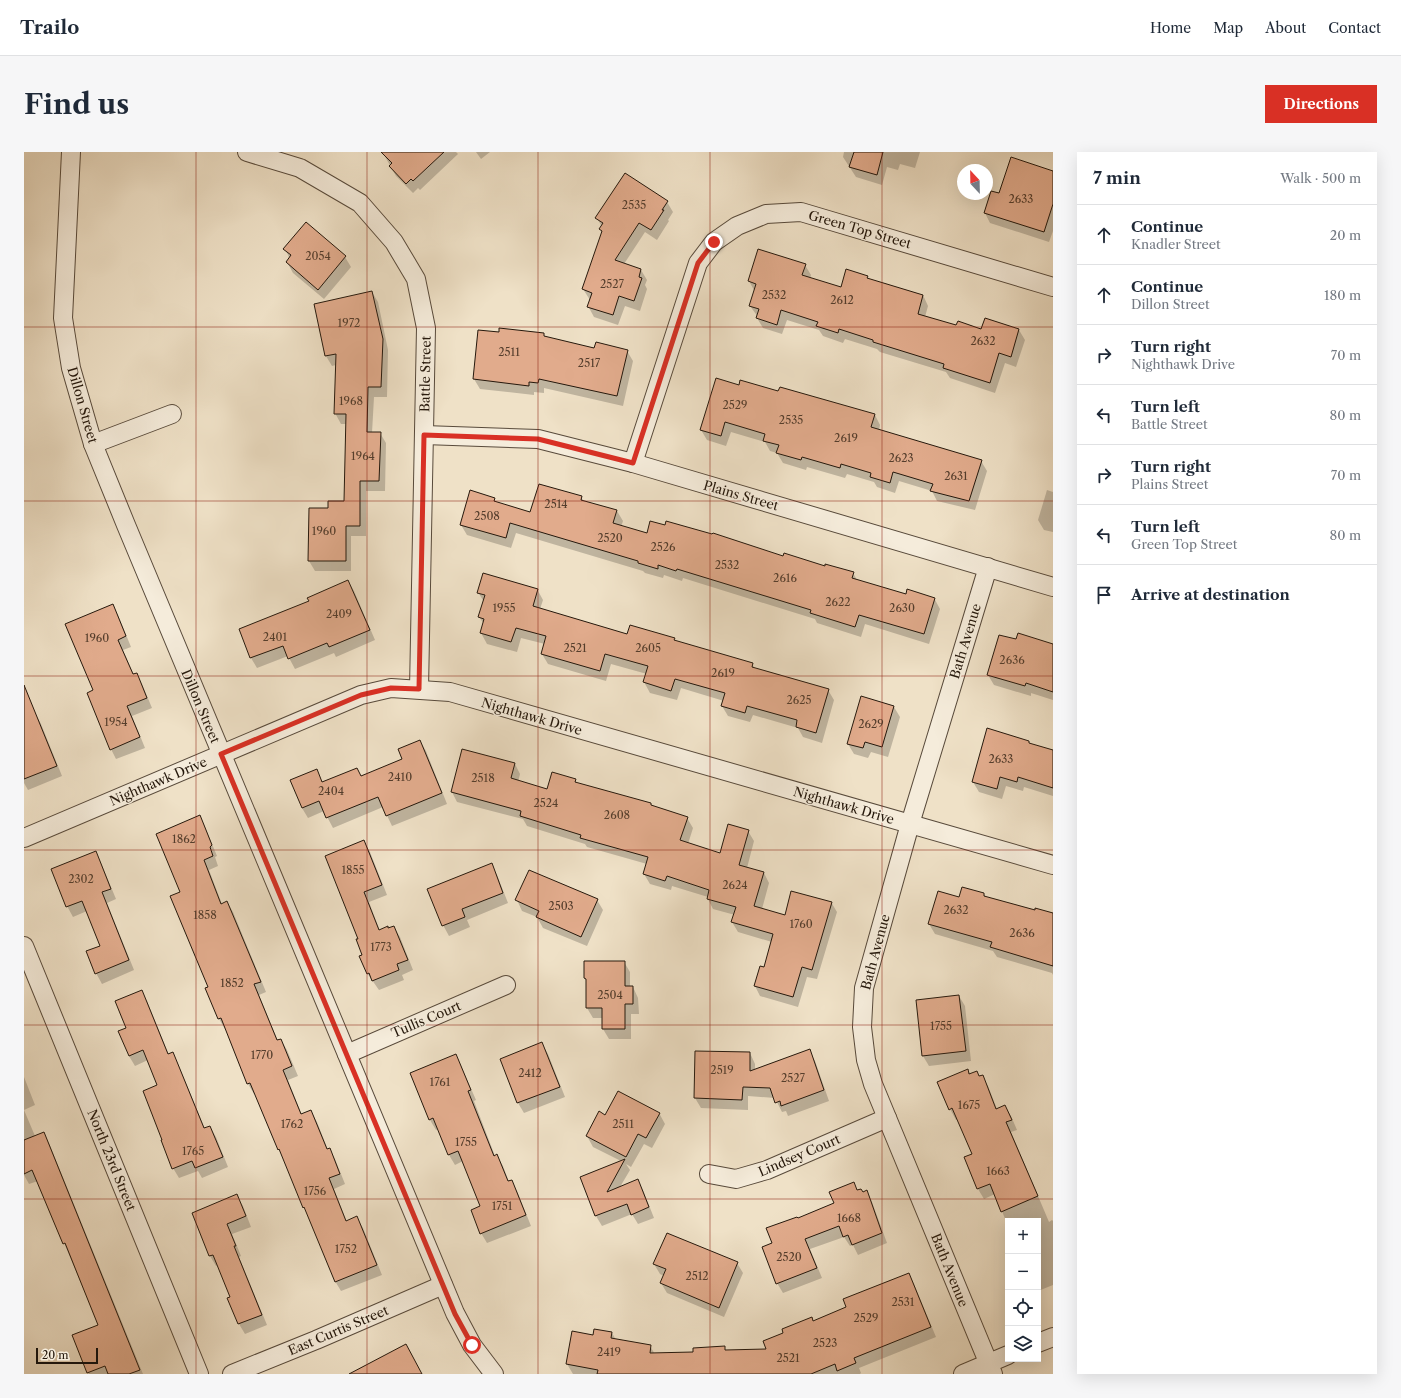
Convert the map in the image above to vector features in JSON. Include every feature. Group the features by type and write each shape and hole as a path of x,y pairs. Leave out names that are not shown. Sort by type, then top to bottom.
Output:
{"street":[{"name":"Dillon Street","path":"71,152 63,318 71,368 93,444 455,1314 472,1345 494,1374"},
{"name":"Battle Street","path":"247,152 300,168 360,204 394,242 416,279 426,328 419,689"},
{"name":"Green Top Street","path":"633,463 698,263 714,242 736,226 766,214 801,212 1053,286"},
{"path":"93,444 172,414"},
{"name":"Plains Street","path":"424,435 538,439 633,463 1053,587"},
{"name":"Bath Avenue","path":"988,568 910,824 864,988 862,1027 866,1060 873,1084 991,1369"},
{"name":"Nighthawk Drive","path":"24,838 361,695 391,688 450,692 1053,865"},
{"name":"North 23rd Street","path":"24,946 199,1374"},
{"name":"Tullis Court","path":"346,1054 506,985"},
{"name":"Lindsey Court","path":"709,1174 736,1179 742,1178 767,1170 887,1118"},
{"name":"East Curtis Street","path":"232,1374 316,1340 443,1285"},
{"path":"1041,1342 1053,1337"},
{"path":"963,1374 991,1369 1005,1358"}],"building":[{"path":"381,152 444,152 413,181 411,179 406,184 389,166 392,163"},
{"path":"854,152 883,152 877,175 849,167"},
{"path":"1011,157 1053,171 1053,204 1044,232 984,213 988,200 993,200 993,192 999,193"},
{"path":"625,173 668,201 651,230 639,223 615,260 641,269 639,277 642,278 634,301 619,296 613,315 587,307 592,293 582,289 602,231 599,229 603,223 595,218"},
{"path":"306,222 346,256 318,290 286,262 291,255 283,249"},
{"path":"758,249 806,264 802,275 841,287 846,269 868,276 867,278 923,295 918,314 956,325 958,321 981,329 985,318 1019,329 1011,357 999,353 990,383 943,368 944,364 873,342 873,340 839,329 838,333 816,326 818,322 781,310 777,325 756,318 759,309 749,306 756,284 748,281"},
{"path":"372,291 383,339 381,387 368,387 367,432 381,432 379,481 360,481 360,526 346,526 346,561 308,561 309,508 328,508 328,501 344,501 346,414 334,414 336,354 325,356 314,304"},
{"path":"499,328 544,333 544,336 594,348 596,342 628,350 617,396 539,379 538,383 529,382 529,386 473,379 478,330 499,332"},
{"path":"716,378 739,385 740,380 778,391 780,387 875,414 871,427 982,460 969,501 930,491 933,484 893,472 890,483 870,477 871,473 841,464 840,468 802,457 801,460 776,453 779,445 763,441 765,434 725,422 721,436 700,430"},
{"path":"539,484 582,496 581,500 617,510 613,523 647,533 650,521 665,525 666,521 712,534 713,533 783,556 784,553 825,566 825,564 854,572 852,578 906,594 907,589 935,598 924,634 859,615 855,627 810,613 811,610 677,569 676,571 658,565 658,569 638,563 638,561 510,523 506,538 460,525 470,490 495,498 494,501 530,512"},
{"path":"483,573 538,589 533,606 627,634 630,625 675,638 674,640 753,663 752,667 829,689 816,733 796,727 797,720 747,706 745,713 721,706 725,693 675,679 671,691 643,682 648,666 605,654 600,671 541,654 546,636 516,628 511,642 480,633 484,619 478,617 485,595 477,593"},
{"path":"348,580 370,630 329,647 327,643 288,659 283,646 250,658 239,629 309,601 307,598"},
{"path":"113,604 126,636 118,640 133,674 137,673 147,698 127,706 140,737 110,750 87,693 93,690 65,624"},
{"path":"1018,633 1053,644 1053,692 1026,683 1025,686 987,675 999,635 1016,639"},
{"path":"24,685 57,766 24,779"},
{"path":"861,696 894,706 882,747 865,742 863,748 847,744"},
{"path":"987,728 1053,750 1053,788 1018,777 1017,782 1000,777 997,789 972,782"},
{"path":"420,740 442,793 386,816 378,797 326,818 319,801 302,808 290,780 317,769 322,782 357,768 361,776 402,759 398,749"},
{"path":"462,749 515,763 511,778 547,789 552,772 576,779 575,782 651,803 651,805 688,817 680,840 720,853 728,824 749,830 739,865 764,872 754,906 785,915 791,891 832,902 812,970 802,967 793,997 754,986 760,966 764,967 773,934 731,922 736,907 707,899 709,890 667,876 665,881 643,874 648,857 580,838 581,835 520,816 521,811 451,792"},
{"path":"200,815 212,845 210,847 213,856 204,860 221,904 227,901 261,982 254,984 277,1040 281,1039 292,1066 283,1070 301,1114 311,1110 327,1149 330,1148 340,1174 329,1178 346,1221 357,1216 377,1265 335,1282 250,1083 247,1084 221,1018 218,1019 205,988 208,987 170,896 180,892 156,834"},
{"path":"364,840 382,885 364,892 379,930 388,926 388,928 394,926 408,960 397,964 399,970 372,981 369,973 367,974 359,956 362,955 356,939 358,939 325,856"},
{"path":"96,851 111,889 102,892 129,960 95,974 86,951 100,946 82,901 66,907 51,869"},
{"path":"492,863 503,893 462,909 465,917 442,926 427,889"},
{"path":"529,870 598,899 581,937 536,917 539,911 515,900"},
{"path":"962,887 984,893 984,896 1035,910 1035,908 1053,913 1053,966 990,947 992,942 928,924 938,891 959,897"},
{"path":"584,961 625,961 625,986 633,986 633,1004 625,1004 625,1029 602,1029 602,1008 586,1008 586,979 584,978"},
{"path":"142,990 168,1054 173,1052 204,1128 210,1126 223,1157 195,1168 192,1161 172,1169 143,1091 157,1085 143,1050 129,1056 118,1031 126,1028 115,1001"},
{"path":"959,995 966,1051 922,1056 916,1000"},
{"path":"542,1042 560,1087 517,1103 500,1059"},
{"path":"810,1049 824,1090 781,1106 780,1101 775,1103 770,1088 743,1087 742,1100 694,1098 695,1051 750,1052 750,1071"},
{"path":"456,1054 471,1090 468,1091 494,1156 497,1154 508,1181 512,1180 526,1215 480,1234 471,1210 480,1206 458,1151 448,1155 433,1118 429,1120 410,1073"},
{"path":"968,1069 969,1074 977,1071 979,1076 983,1075 996,1109 1005,1105 1012,1120 1006,1122 1038,1196 1001,1212 990,1184 977,1189 964,1157 972,1154 952,1108 949,1110 937,1082"},
{"path":"618,1091 660,1113 646,1138 638,1134 626,1157 586,1136 599,1111 605,1115"},
{"path":"44,1132 140,1370 129,1374 108,1374 105,1366 87,1373 72,1335 98,1325 65,1243 63,1244 32,1170 24,1174 24,1140"},
{"path":"625,1159 607,1192 638,1179 649,1207 631,1215 627,1204 595,1216 580,1177"},
{"path":"854,1182 857,1190 861,1189 863,1192 867,1190 882,1233 852,1245 848,1235 843,1237 839,1226 805,1239 817,1268 776,1284 762,1247 772,1243 766,1228 797,1217 798,1218 834,1203 829,1192"},
{"path":"237,1194 246,1216 227,1224 236,1246 234,1246 262,1315 238,1324 227,1298 230,1297 213,1255 209,1256 192,1213"},
{"path":"667,1233 738,1262 719,1308 660,1283 666,1269 653,1264"},
{"path":"909,1273 931,1327 854,1358 856,1363 837,1371 835,1364 811,1374 597,1374 598,1370 566,1364 572,1331 593,1335 594,1329 612,1332 611,1338 651,1345 650,1353 693,1352 693,1348 725,1346 725,1350 766,1349 763,1341 783,1333 782,1329 812,1317 813,1321 846,1307 843,1299"},
{"path":"406,1344 422,1374 349,1374"}],"route":[{"path":"472,1345 455,1314 221,754 361,695 391,688 419,689 424,435 538,439 633,463 698,263 714,242"}]}
